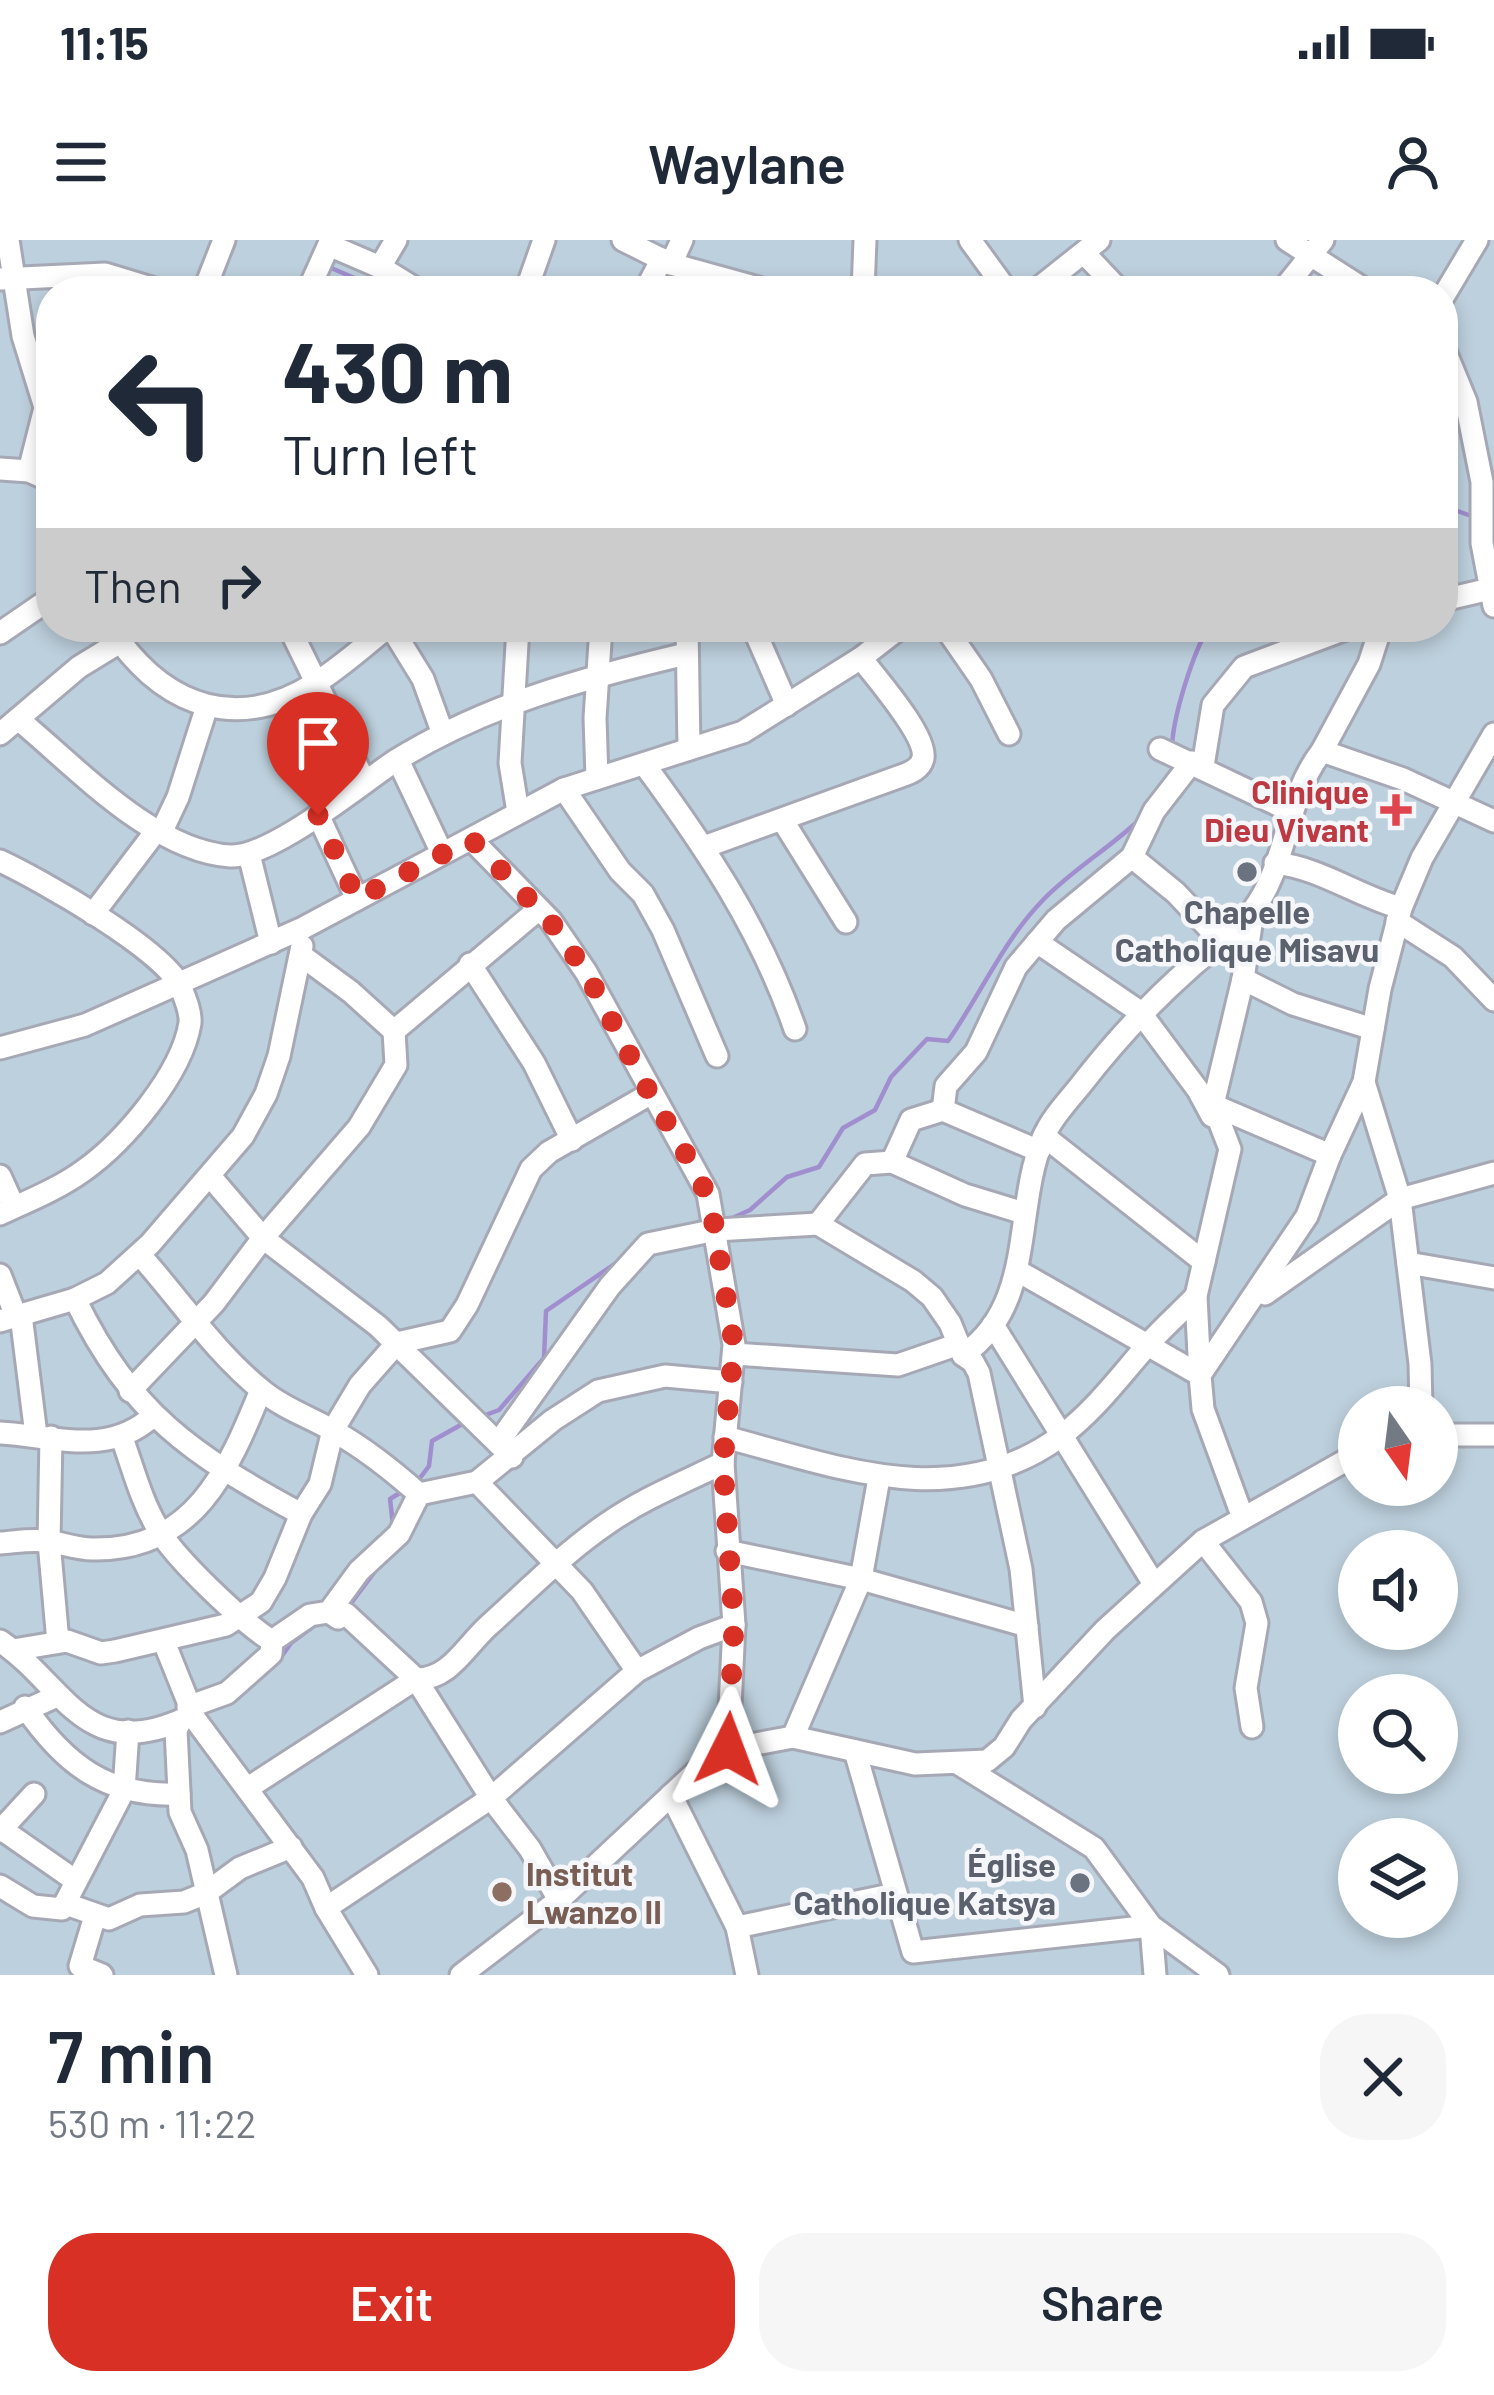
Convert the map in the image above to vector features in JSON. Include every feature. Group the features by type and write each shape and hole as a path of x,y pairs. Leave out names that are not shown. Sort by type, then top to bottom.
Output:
{"street":[{"path":"8,240 6,278 36,370"},
{"path":"210,276 224,240"},
{"path":"380,267 396,240"},
{"path":"531,276 544,240"},
{"path":"623,240 666,261 718,276"},
{"path":"656,276 682,240"},
{"path":"864,276 865,240"},
{"path":"970,240 996,276"},
{"path":"1287,240 1317,249 1348,276"},
{"path":"1456,276 1477,240"},
{"path":"1054,276 1092,247 1110,276"},
{"path":"315,276 328,248 395,276"},
{"path":"1294,276 1317,249"},
{"path":"6,278 36,279"},
{"path":"1458,383 1482,482 1492,598 1458,599"},
{"path":"29,471 36,443"},
{"path":"0,469 36,474"},
{"path":"0,633 36,608"},
{"path":"0,734 107,642"},
{"path":"123,642 152,678 177,696 207,706 243,709 266,705 314,684 370,642"},
{"path":"296,642 364,782"},
{"path":"403,642 443,734"},
{"path":"517,642 510,763 518,812"},
{"path":"597,778 600,642"},
{"path":"686,642 689,749"},
{"path":"760,642 787,705"},
{"path":"0,1048 85,1024 271,943 564,789 743,732 861,658 871,642"},
{"path":"955,642 1010,734"},
{"path":"943,1110 946,1086 976,1052 1016,967 1056,920 1132,856 1154,812 1197,764 1214,705 1244,667 1312,642"},
{"path":"1243,1518 1203,1409 1200,1375 1196,1297 1230,1148 1214,1105 1229,1025 1244,979 1252,911 1275,863 1300,787 1369,664 1376,642"},
{"path":"18,718 159,832 201,851 233,856 249,854 443,734 513,702 686,654"},
{"path":"704,847 901,776 922,763 917,736 861,658"},
{"path":"93,914 159,832 178,797 207,706"},
{"path":"1200,1375 1307,1216 1364,1082 1399,914 1422,858 1494,734"},
{"path":"1160,748 1291,811"},
{"path":"1322,752 1494,821"},
{"path":"398,760 442,853"},
{"path":"644,764 730,886 777,978 795,1029"},
{"path":"564,789 620,871 643,895 717,1056"},
{"path":"318,815 357,899"},
{"path":"783,821 846,922"},
{"path":"471,839 539,909 586,972 700,1178 714,1221 734,1354 723,1463 734,1625 728,1749"},
{"path":"249,854 271,943"},
{"path":"1132,856 1221,940"},
{"path":"0,861 42,880 121,932 179,982 191,1017 182,1048 145,1110 108,1151 81,1173 7,1210 0,1176"},
{"path":"1275,863 1311,869 1399,914 1453,957 1494,1000"},
{"path":"394,1031 539,909"},
{"path":"734,1354 898,1365 979,1344 1007,1302 1018,1271 1024,1213 1042,1144 1140,1012 1252,911"},
{"path":"12,1317 75,1299 107,1282 140,1255 243,1136 266,1094 302,956 303,928"},
{"path":"1037,942 1140,1012 1198,1090 1230,1148"},
{"path":"130,1391 196,1324 263,1238 330,1165 396,1065 394,1031 302,956"},
{"path":"470,964 542,1078 572,1140"},
{"path":"1244,979 1293,1004 1373,1030"},
{"path":"1364,1082 1400,1199 1421,1386"},
{"path":"7,1645 78,1643 101,1652 164,1642 226,1625 261,1602 320,1484 333,1430 359,1385 397,1342 449,1331 467,1305 531,1169 650,1094"},
{"path":"1214,1105 1330,1155"},
{"path":"892,1162 911,1120 943,1110 1042,1144 1204,1262"},
{"path":"818,1224 865,1164 892,1162 965,1195 1024,1213"},
{"path":"1252,1303 1400,1199 1494,1173"},
{"path":"210,1176 263,1238 397,1342 505,1450"},
{"path":"419,1494 478,1482 505,1450 610,1286 648,1244 714,1221 818,1224 932,1297 979,1373 1017,1545 1035,1706"},
{"path":"140,1255 196,1324 261,1390 333,1430 419,1494"},
{"path":"1408,1263 1494,1278"},
{"path":"1018,1271 1200,1375"},
{"path":"0,1274 43,1436 58,1642"},
{"path":"725,1437 879,1478 952,1478 1000,1470 1061,1436 1106,1396 1146,1346 1196,1297"},
{"path":"75,1299 103,1353 153,1416 223,1472 301,1514"},
{"path":"993,1325 1154,1584"},
{"path":"505,1450 598,1390 665,1376 731,1382"},
{"path":"0,1543 50,1542 108,1549 130,1546 186,1519 223,1472 261,1390"},
{"path":"0,1433 90,1442 122,1438 153,1416"},
{"path":"1458,1435 1494,1435"},
{"path":"122,1438 160,1534 240,1617 272,1641"},
{"path":"248,1788 416,1679 431,1680 447,1671 472,1640 580,1544 636,1505 723,1463"},
{"path":"461,1975 559,1900 671,1795 728,1749 793,1737 915,1764 987,1761 1105,1630 1203,1541 1338,1465"},
{"path":"793,1737 861,1579 879,1478"},
{"path":"478,1482 582,1591 637,1672"},
{"path":"334,1615 381,1550 399,1534 419,1494"},
{"path":"1203,1541 1251,1602 1257,1623 1246,1688 1252,1727"},
{"path":"727,1552 861,1579 1027,1626"},
{"path":"272,1641 310,1616 346,1614 416,1679 559,1900"},
{"path":"326,1907 491,1798 637,1672 734,1625"},
{"path":"7,1645 87,1721 128,1731 189,1715 227,1693 271,1654 272,1641"},
{"path":"164,1642 189,1715 314,1878 326,1907 368,1975"},
{"path":"0,1722 57,1696"},
{"path":"26,1707 45,1736 75,1762 124,1790 179,1794"},
{"path":"189,1715 176,1730 180,1812 197,1850 226,1975"},
{"path":"0,1886 34,1906 57,1911 66,1904 124,1790 128,1731"},
{"path":"855,1751 912,1964 1151,1926"},
{"path":"958,1764 1094,1848 1151,1926 1218,1975"},
{"path":"34,1794 0,1830 76,1881"},
{"path":"671,1795 737,1927 747,1975"},
{"path":"66,1904 109,1919 140,1905 184,1902 206,1893 240,1868 291,1847"},
{"path":"737,1927 895,1894"},
{"path":"95,1916 80,1966 102,1975"},
{"path":"1151,1926 1155,1975"}],"shaded area":[{"path":"0,240 1494,240 1494,1975 0,1975"}],"waterway":[{"path":"330,263 331,268 350,276"},
{"path":"1458,511 1477,518"},
{"path":"1172,749 1184,686 1201,642"},
{"path":"728,1220 750,1210 787,1177 819,1167 843,1128 875,1110 891,1077 927,1039 948,1041 1004,950 1043,900 1138,821"},
{"path":"483,1416 499,1410 544,1358 546,1311 619,1261"},
{"path":"417,1482 429,1466 432,1441 466,1422"},
{"path":"393,1525 390,1499 403,1491"},
{"path":"349,1606 385,1558"},
{"path":"279,1660 291,1643 318,1623"}],"place":[{"name":"Clinique Dieu Vivant","path":"1396,810"},
{"name":"Chapelle Catholique Misavu","path":"1247,872"},
{"name":"Église Catholique Katsya","path":"1080,1883"},
{"name":"Institut Lwanzo II","path":"502,1892"}],"route":[{"path":"318,815 357,899 471,839 550,921 586,972 700,1178 716,1229 734,1345 723,1463 734,1625 728,1749"}]}
